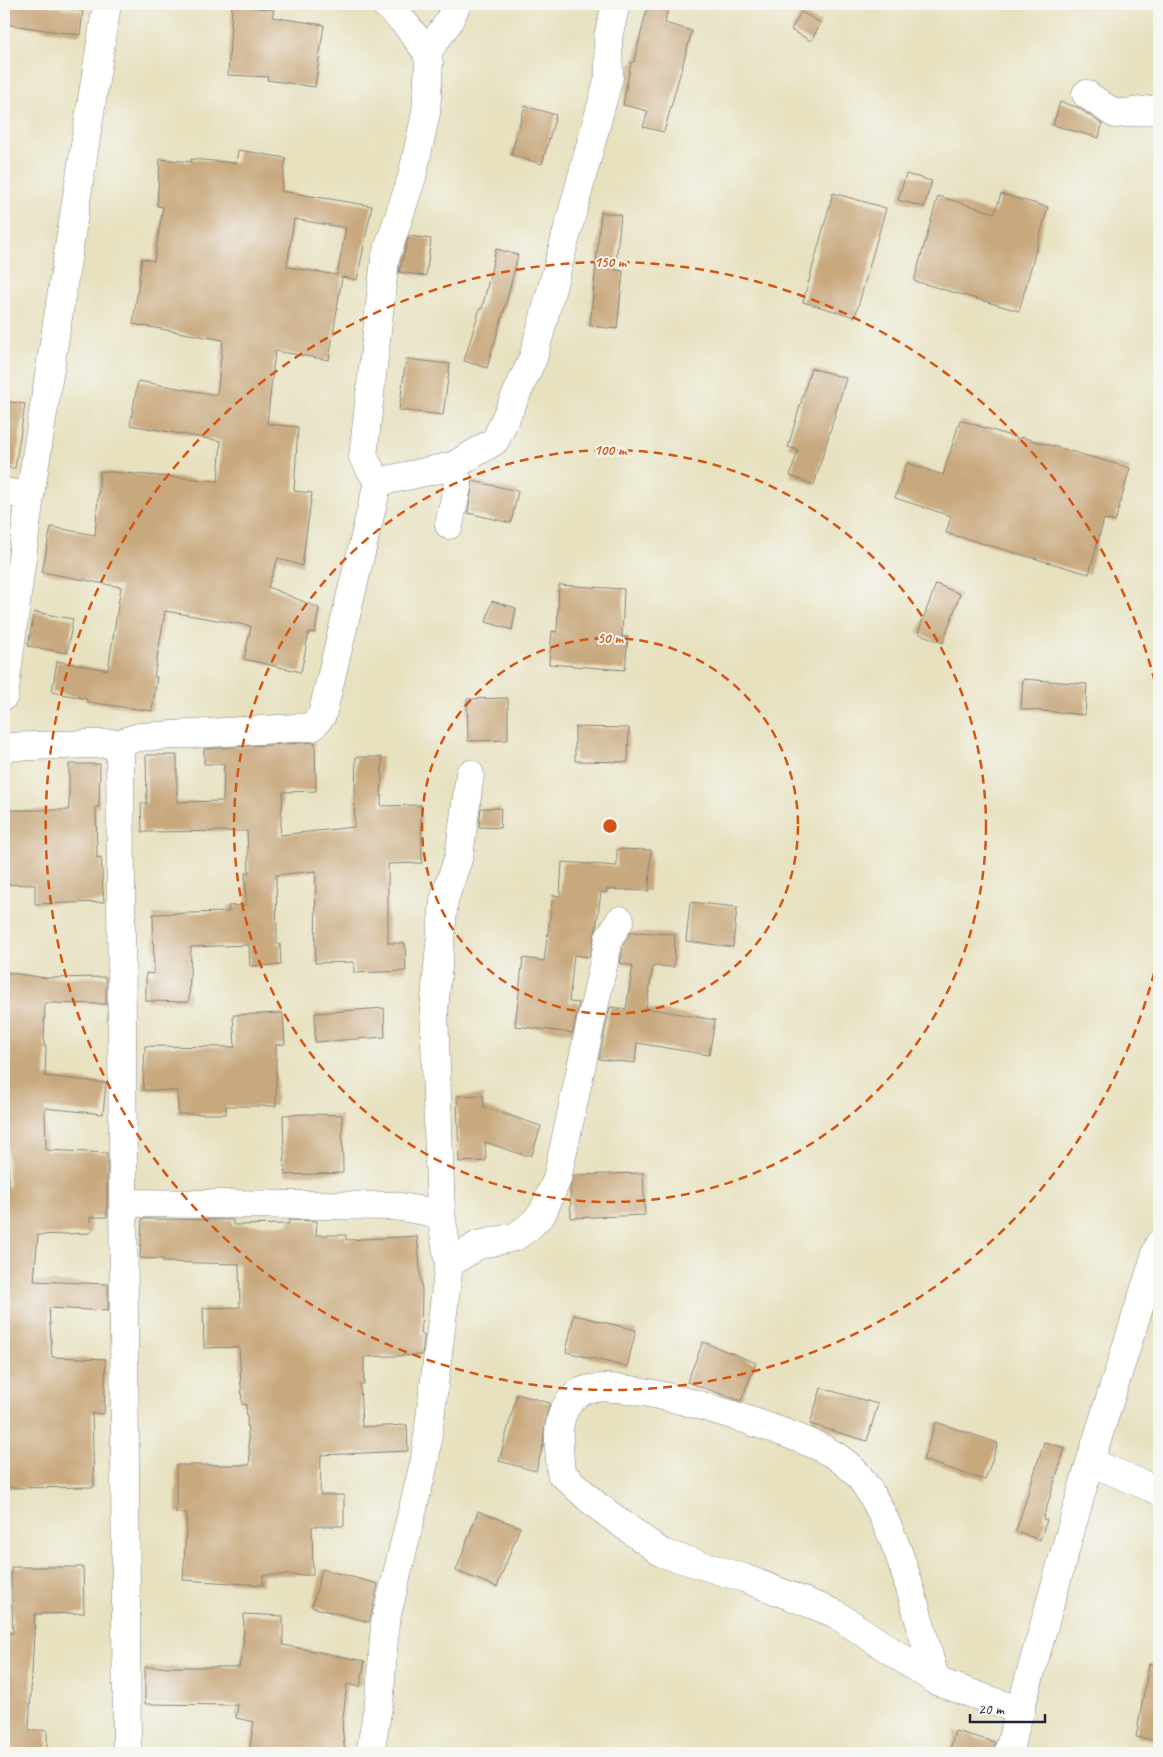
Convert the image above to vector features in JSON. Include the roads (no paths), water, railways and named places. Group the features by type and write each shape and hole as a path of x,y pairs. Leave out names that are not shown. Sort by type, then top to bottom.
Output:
{"street":[{"path":"4,696 17,494 107,4"},
{"path":"4,747 120,743 139,737 312,727 322,715 378,482 363,457 385,259 412,177 424,122 429,63 428,52 403,21 385,4"},
{"path":"428,52 448,23 457,4"},
{"path":"378,482 453,466 495,440 533,358 609,77 608,37 616,4"},
{"path":"1086,94 1115,114 1159,109"},
{"path":"449,525 458,483 453,466"},
{"path":"120,743 126,1753"},
{"path":"370,1753 380,1695 385,1623 425,1460 449,1264 441,1214 434,1010 444,900 459,856 470,774"},
{"path":"449,1264 478,1245 515,1237 542,1214 557,1179 609,938 620,920"},
{"path":"124,1203 396,1206 441,1214"},
{"path":"1008,1753 1090,1462 1159,1248"},
{"path":"936,1681 901,1560 883,1519 861,1478 830,1452 760,1424 649,1392 599,1387 580,1392 567,1404 559,1419 561,1473 596,1505 662,1553 744,1578 834,1613 936,1681 1021,1711"},
{"path":"1090,1462 1159,1491"}]}
